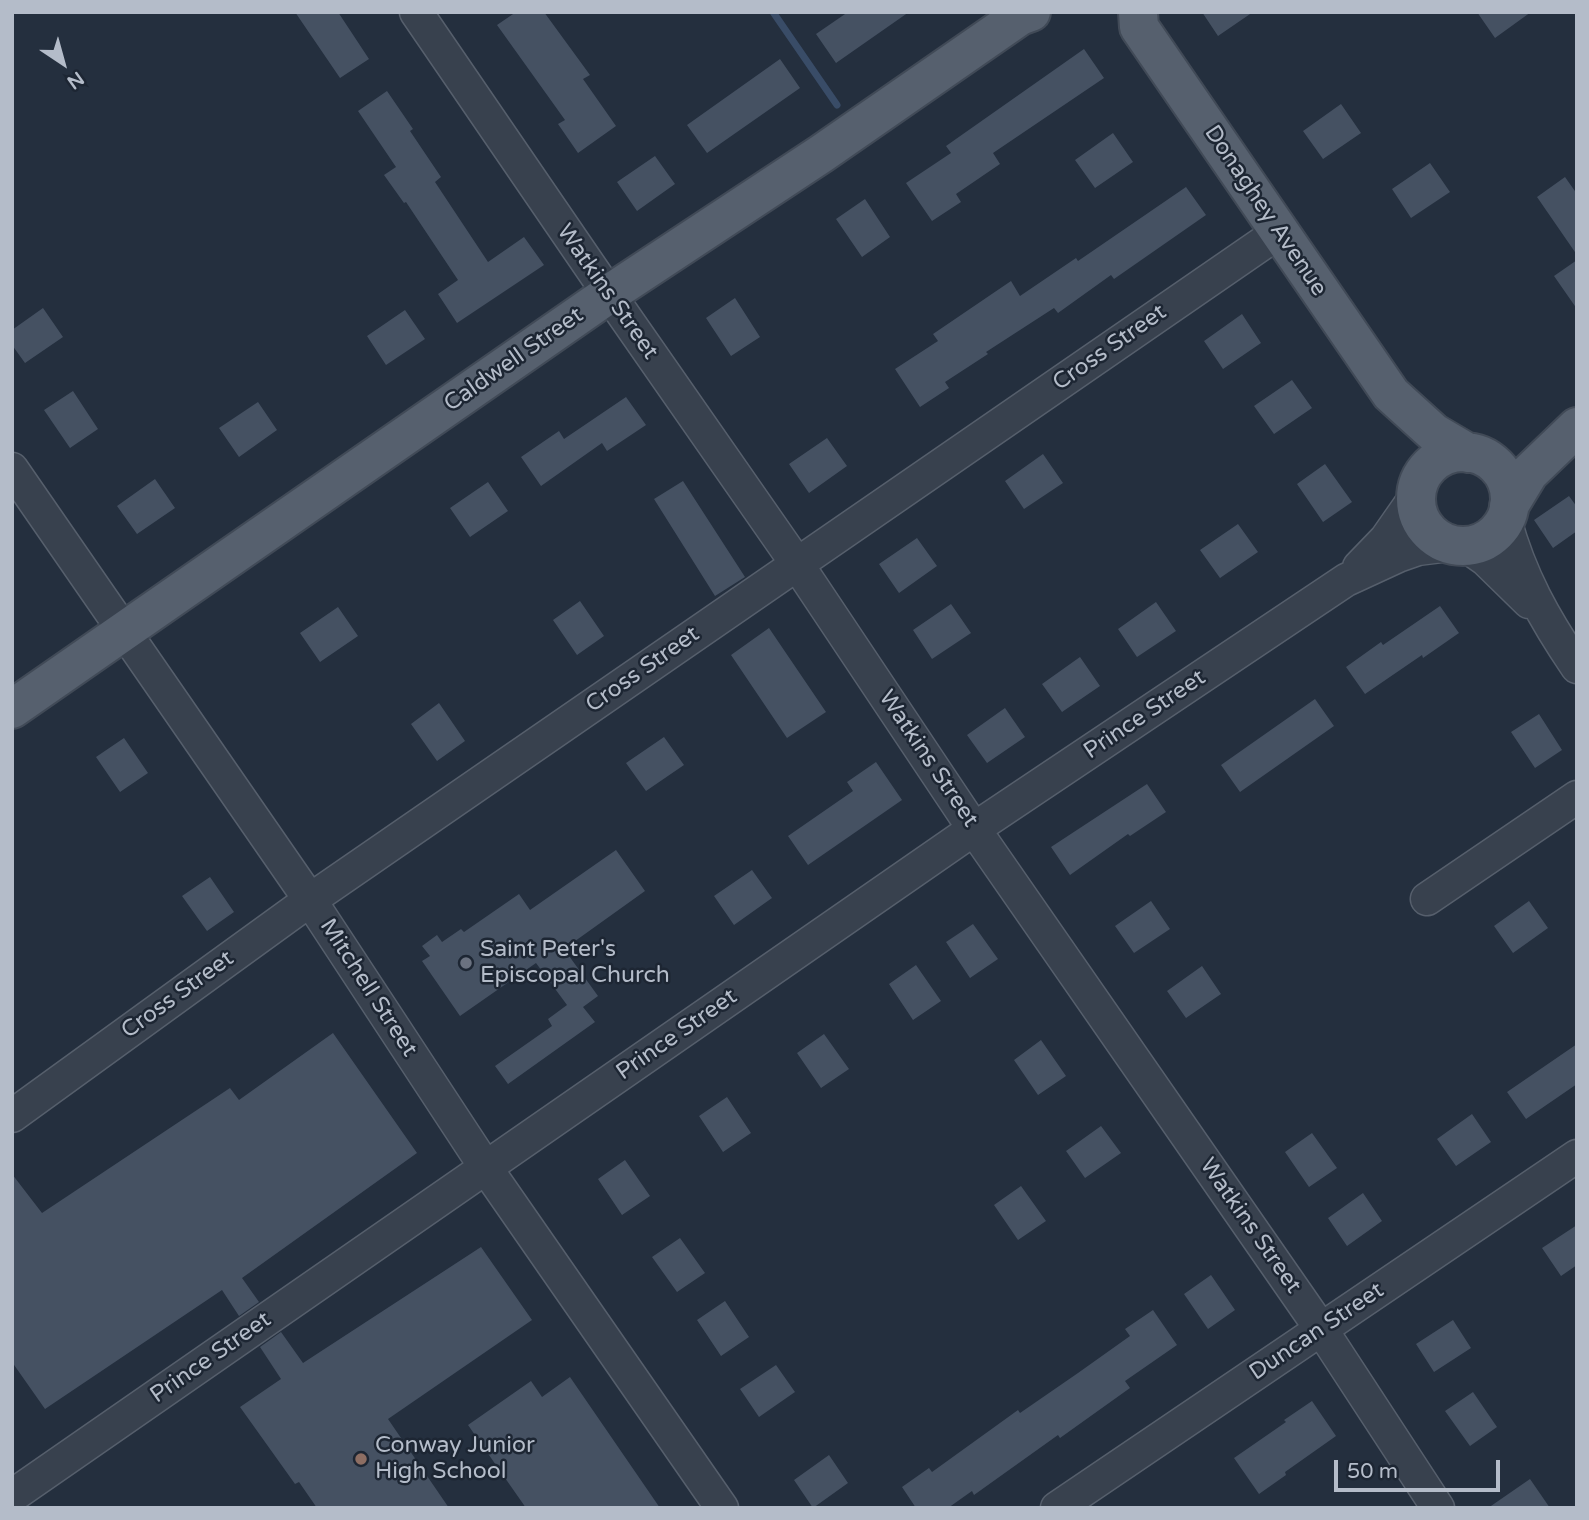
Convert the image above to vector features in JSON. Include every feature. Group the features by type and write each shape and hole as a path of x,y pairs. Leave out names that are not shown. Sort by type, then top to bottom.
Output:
{"main road":[{"name":"Caldwell Street","path":"12,709 608,294 821,153 1024,13"},
{"name":"Donaghey Avenue","path":"1129,17 1391,394 1434,433 1476,455"},
{"name":"Donaghey Avenue","path":"1391,394 1417,463 1418,488"},
{"path":"1577,418 1508,450 1476,455 1453,453 1440,458 1428,467 1418,488 1417,512 1424,526 1436,538 1458,545 1482,542 1495,533 1529,473 1577,427"},
{"path":"1476,455 1495,465 1504,477 1509,491 1507,513"}],"street":[{"name":"Watkins Street","path":"416,12 608,294 797,564 974,829 1321,1329 1438,1508"},
{"name":"Cross Street","path":"12,1116 310,900 1279,232"},
{"name":"Mitchell Street","path":"12,469 310,900 486,1168 722,1508"},
{"name":"Prince Street","path":"1346,580 1386,539 1418,488"},
{"path":"1507,513 1515,553 1543,616 1577,667"},
{"name":"Prince Street","path":"12,1496 974,829 1346,580 1398,556 1418,550 1458,545"},
{"path":"1458,545 1486,560 1543,616"},
{"path":"1427,899 1577,797"},
{"name":"Duncan Street","path":"1057,1508 1577,1156"}],"building":[{"path":"295,12 338,12 369,59 340,78"},
{"path":"516,12 544,12 590,75 583,79 616,126 578,153 558,124 565,120 497,25"},
{"path":"848,12 909,12 836,63 816,34"},
{"path":"1202,12 1253,12 1218,36"},
{"path":"1477,12 1531,12 1495,38"},
{"path":"1084,49 1104,78 993,153 1000,164 956,194 961,202 932,221 906,183 951,153 946,146"},
{"path":"780,59 800,88 707,153 687,125"},
{"path":"387,91 441,177 435,182 488,262 524,237 544,265 457,323 438,294 458,280 406,202 404,203 384,175 396,167 358,111"},
{"path":"1341,104 1361,133 1323,159 1303,131"},
{"path":"1113,133 1133,162 1095,188 1075,160"},
{"path":"655,156 675,184 637,211 617,182"},
{"path":"1430,163 1450,192 1411,218 1392,189"},
{"path":"1565,177 1577,194 1577,255 1537,197"},
{"path":"1186,187 1206,215 1114,279 1111,275 1058,313 1054,308 986,352 988,354 945,382 949,388 920,407 895,369 938,341 933,334 1011,281 1020,296 1076,258 1078,261"},
{"path":"865,199 890,237 862,257 836,219"},
{"path":"1577,260 1577,309 1554,276"},
{"path":"735,298 760,337 731,356 706,318"},
{"path":"43,308 63,337 25,363 12,345 12,330"},
{"path":"405,310 425,339 386,365 367,336"},
{"path":"1242,314 1261,343 1223,369 1204,341"},
{"path":"1292,380 1312,408 1274,434 1254,406"},
{"path":"73,391 98,429 70,448 44,410"},
{"path":"626,397 646,425 607,451 602,443 541,486 521,457 559,431 564,439"},
{"path":"258,402 277,430 239,457 219,428"},
{"path":"827,438 847,466 809,493 789,464"},
{"path":"1043,454 1063,483 1024,509 1005,481"},
{"path":"1325,464 1352,502 1323,522 1297,484"},
{"path":"155,479 175,508 137,534 117,506"},
{"path":"683,481 745,577 715,596 654,499"},
{"path":"488,482 508,511 470,537 450,508"},
{"path":"1569,496 1577,507 1577,531 1553,548 1534,520"},
{"path":"1238,524 1258,552 1220,578 1200,550"},
{"path":"917,538 937,566 899,593 879,564"},
{"path":"580,601 604,636 577,655 553,620"},
{"path":"1156,602 1176,631 1137,657 1118,629"},
{"path":"951,604 971,633 932,659 913,630"},
{"path":"1440,606 1459,633 1365,694 1346,667"},
{"path":"338,607 358,636 320,662 300,633"},
{"path":"769,628 826,712 787,738 731,655"},
{"path":"1080,657 1100,686 1062,712 1042,684"},
{"path":"1315,699 1334,726 1240,792 1221,765"},
{"path":"439,703 465,741 437,761 411,724"},
{"path":"1005,708 1025,737 987,763 967,735"},
{"path":"1539,714 1562,750 1535,768 1511,732"},
{"path":"664,737 684,765 646,791 626,763"},
{"path":"124,738 148,773 120,792 96,757"},
{"path":"876,762 902,800 808,865 788,836 853,791 847,782"},
{"path":"1147,784 1166,812 1130,836 1128,834 1070,875 1051,847"},
{"path":"616,850 645,891 564,949 598,996 583,1007 595,1022 508,1084 495,1066 552,1026 548,1019 567,1005 536,963 460,1016 422,961 430,956 422,946 437,935 442,942 461,929 464,932 519,894 530,910"},
{"path":"752,870 772,898 734,925 714,896"},
{"path":"210,877 234,912 207,931 182,896"},
{"path":"1151,901 1170,929 1134,953 1115,926"},
{"path":"1529,901 1548,928 1513,953 1494,926"},
{"path":"973,924 998,959 970,978 946,942"},
{"path":"916,965 941,1001 913,1020 889,984"},
{"path":"1202,966 1221,994 1186,1018 1167,991"},
{"path":"333,1033 417,1153 242,1278 259,1302 239,1316 222,1290 45,1409 12,1362 12,1174 42,1213 230,1088 239,1100"},
{"path":"824,1034 849,1069 821,1088 797,1053"},
{"path":"1041,1040 1066,1076 1038,1095 1014,1060"},
{"path":"1577,1044 1577,1084 1526,1119 1507,1092"},
{"path":"727,1097 751,1133 723,1152 699,1116"},
{"path":"1472,1114 1491,1142 1456,1166 1437,1139"},
{"path":"1101,1126 1121,1153 1085,1178 1066,1151"},
{"path":"1312,1133 1337,1168 1309,1187 1285,1152"},
{"path":"625,1160 650,1196 622,1215 598,1179"},
{"path":"1021,1186 1046,1221 1018,1240 994,1205"},
{"path":"1363,1193 1382,1221 1347,1246 1328,1218"},
{"path":"1577,1225 1577,1265 1561,1276 1542,1248"},
{"path":"680,1238 705,1273 677,1292 652,1257"},
{"path":"481,1247 532,1320 388,1419 449,1508 317,1508 299,1482 295,1484 240,1407 281,1379 260,1347 281,1332 303,1363"},
{"path":"1211,1275 1235,1310 1208,1329 1184,1294"},
{"path":"725,1301 749,1337 721,1356 697,1320"},
{"path":"1153,1310 1177,1345 1125,1381 1130,1388 974,1495 972,1491 948,1508 916,1508 902,1487 929,1468 932,1472 1018,1410 1020,1413 1078,1373 1130,1336 1125,1329"},
{"path":"1453,1320 1471,1348 1434,1372 1416,1344"},
{"path":"776,1365 795,1392 759,1417 740,1389"},
{"path":"570,1377 660,1508 526,1508 468,1425 531,1381 542,1397"},
{"path":"1473,1392 1497,1427 1470,1446 1445,1411"},
{"path":"1312,1401 1336,1436 1259,1494 1234,1458"},
{"path":"829,1455 848,1483 813,1508 794,1480"},
{"path":"1530,1479 1550,1508 1488,1508"}],"waterway":[{"path":"773,12 837,105"}],"place":[{"name":"Saint Peter's Episcopal Church","path":"466,963"},
{"name":"Conway Junior High School","path":"361,1459"}]}
